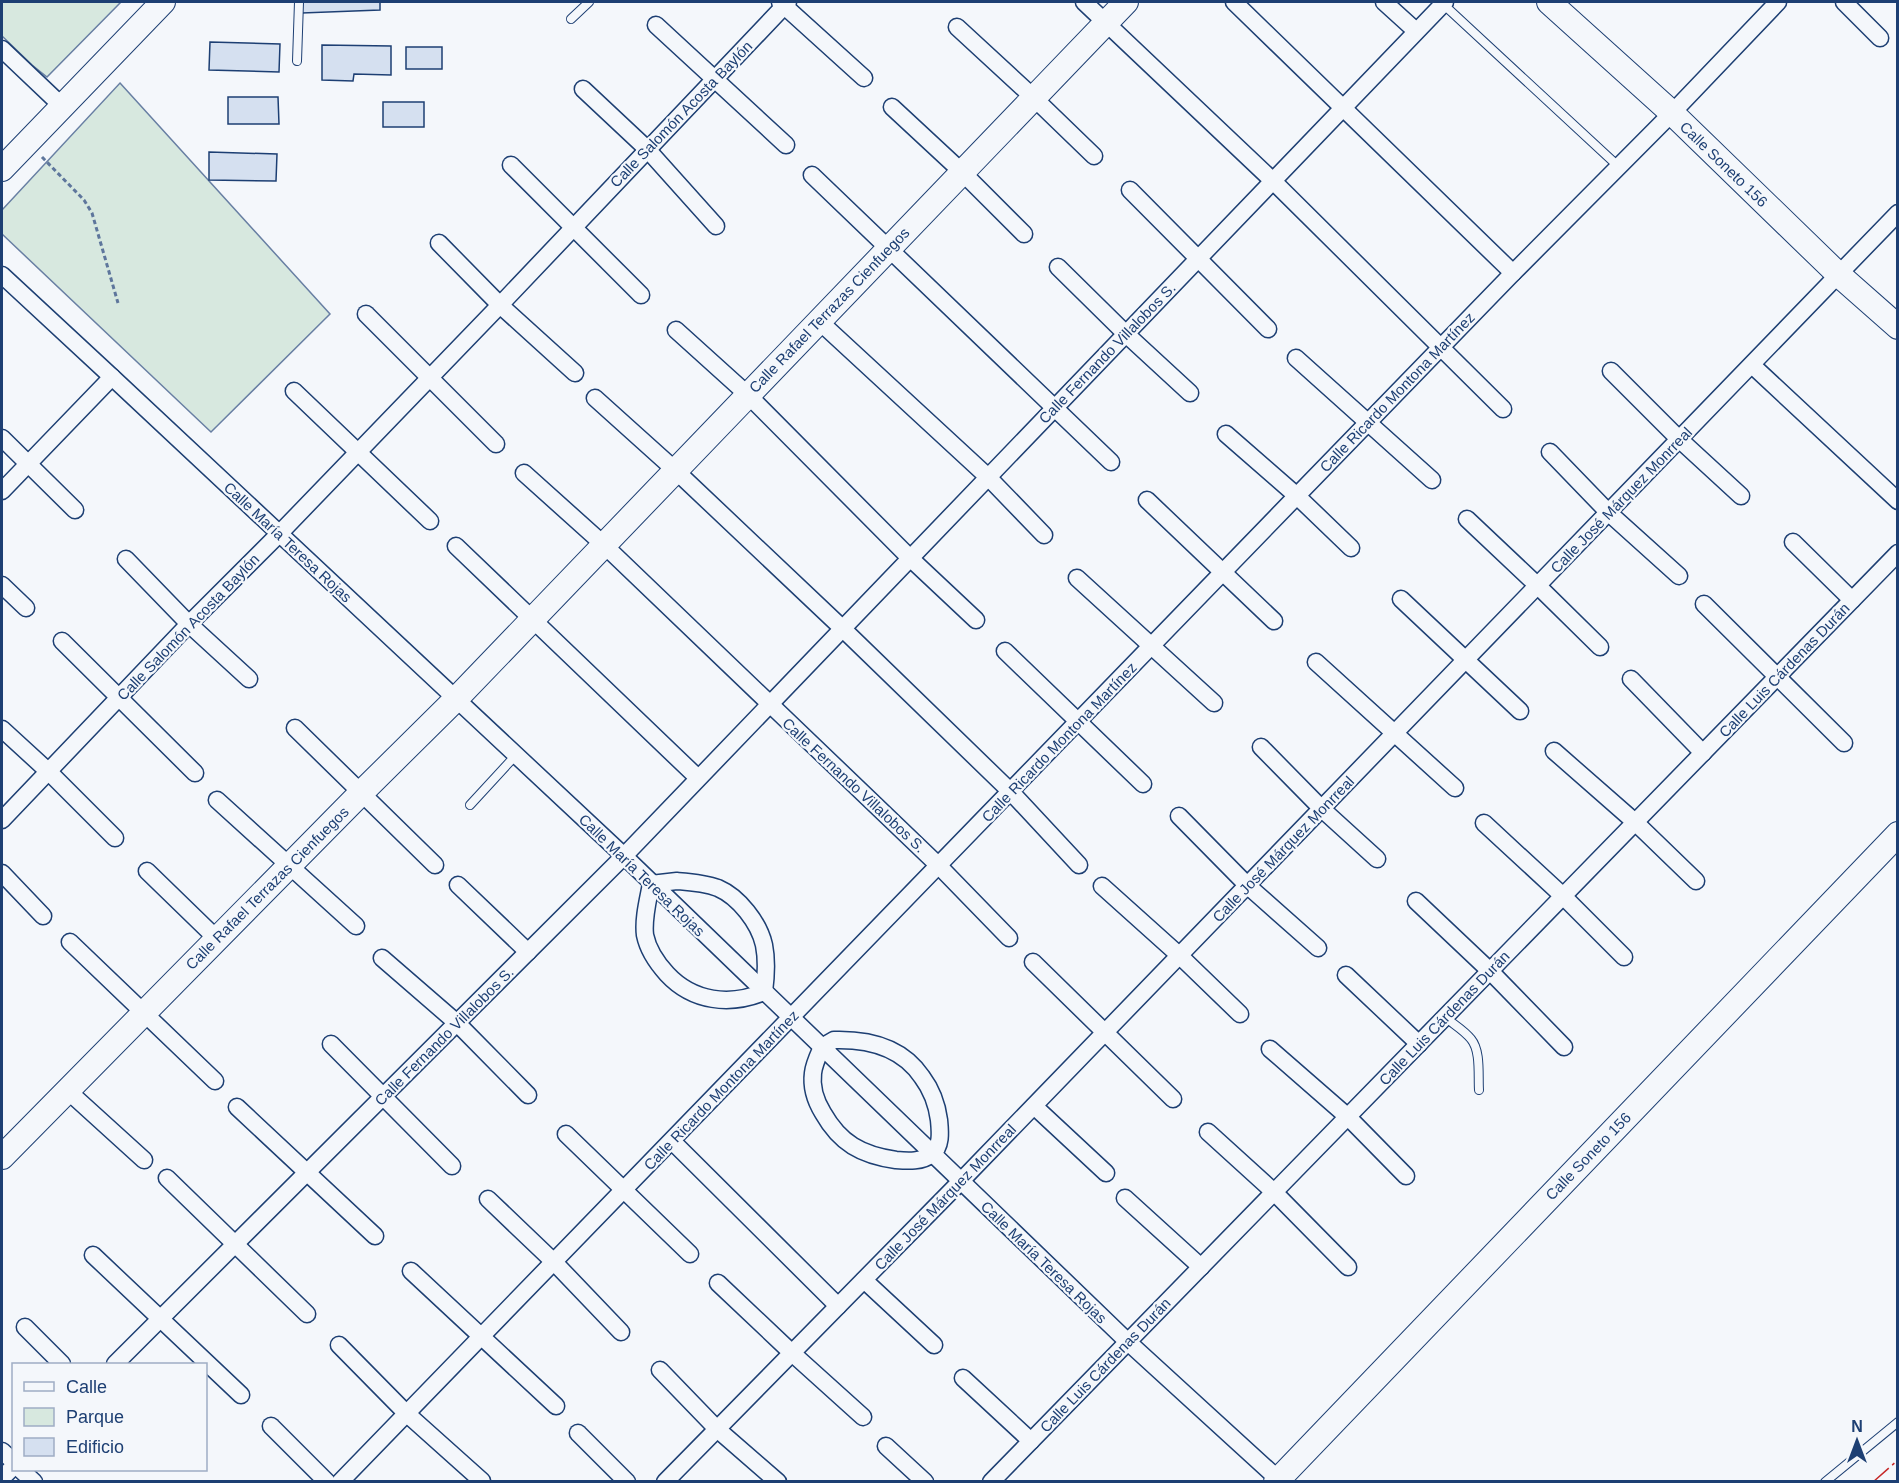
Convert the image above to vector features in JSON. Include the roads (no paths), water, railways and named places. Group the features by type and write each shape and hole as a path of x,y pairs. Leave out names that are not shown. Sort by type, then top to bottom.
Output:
{"street":[{"path":"2,169 163,2"},
{"path":"1084,2 1273,180 1503,409"},
{"name":"Calle Rafael Terrazas Cienfuegos","path":"2,1157 456,699 1126,2"},
{"path":"1234,2 1344,106 1513,273"},
{"path":"1384,2 1416,31"},
{"name":"Calle Soneto 156","path":"1549,2 1672,113 1839,275 1898,327"},
{"name":"Calle Ricardo Montona Martínez","path":"340,1482 1778,2"},
{"path":"1844,2 1880,38"},
{"path":"784,3 864,78"},
{"name":"Calle Salomón Acosta Baylón","path":"2,820 500,304 714,80 784,3"},
{"name":"Calle Fernando Villalobos S.","path":"117,1363 624,856 1444,3"},
{"path":"656,25 786,145"},
{"path":"957,27 1094,156"},
{"path":"2,49 63,107"},
{"path":"583,89 647,149 716,226"},
{"path":"892,107 1024,234"},
{"path":"511,165 641,295"},
{"path":"812,175 1111,462"},
{"path":"1130,190 1268,329"},
{"name":"Calle José Márquez Monrreal","path":"665,1482 1180,956 1898,213"},
{"path":"440,243 500,304 575,373"},
{"path":"1058,267 1190,393"},
{"name":"Calle María Teresa Rojas","path":"2,275 624,856 1128,1342 1277,1480"},
{"path":"366,314 496,444"},
{"path":"819,321 988,477 1044,536"},
{"path":"676,330 748,395 910,558 976,620"},
{"path":"1296,358 1432,480"},
{"path":"1752,364 1898,501"},
{"path":"1611,371 1679,439 1741,496"},
{"path":"2,491 112,376"},
{"path":"294,391 430,521"},
{"path":"595,398 675,470 842,628 1011,792 1079,866"},
{"path":"1226,434 1297,496 1351,548"},
{"path":"2,438 75,510"},
{"path":"1550,452 1609,513 1679,576"},
{"name":"Calle Fernando Villalobos S.","path":"524,473 603,544 939,866 1009,938"},
{"path":"1148,500 1274,621"},
{"path":"1467,519 1600,647"},
{"path":"1793,542 1852,600"},
{"path":"456,546 698,778"},
{"name":"Calle Luis Cárdenas Durán","path":"991,1482 1898,554"},
{"path":"126,559 189,624 249,679"},
{"path":"1077,579 1214,703"},
{"path":"2,585 26,608"},
{"path":"1401,599 1520,711"},
{"path":"1704,604 1844,743"},
{"path":"62,641 195,773"},
{"path":"1005,651 1143,784"},
{"path":"1316,662 1455,788"},
{"path":"1631,679 1703,753"},
{"path":"295,728 435,865"},
{"path":"2,729 115,838"},
{"path":"1261,747 1322,809 1377,859"},
{"path":"1554,751 1635,822 1696,881"},
{"path":"217,801 356,926"},
{"path":"1179,816 1248,886 1318,948"},
{"path":"1484,823 1563,896 1624,957"},
{"name":"Calle Soneto 156","path":"1277,1480 1898,834"},
{"path":"147,871 217,939"},
{"path":"2,873 43,916"},
{"path":"677,881 704,884 719,889 744,908 760,934 764,946 766,977 764,992 752,997 717,1000 699,997 673,981 651,953 645,934 651,884 677,881"},
{"path":"458,885 528,952"},
{"path":"1102,886 1240,1014"},
{"path":"1416,901 1490,970 1564,1047"},
{"path":"70,942 215,1081"},
{"path":"382,958 457,1023 528,1095"},
{"path":"1033,962 1173,1099"},
{"path":"1347,975 1419,1044"},
{"path":"834,1040 861,1041 885,1046 907,1060 927,1085 938,1115 940,1136 933,1154 917,1160 903,1161 875,1157 846,1142 838,1135 832,1129 814,1095 813,1073 822,1047 834,1040"},
{"path":"331,1044 452,1166"},
{"path":"1270,1049 1348,1117 1406,1176"},
{"path":"68,1090 144,1160"},
{"path":"1034,1106 1106,1173"},
{"path":"237,1107 375,1236"},
{"path":"1208,1132 1274,1192 1348,1267"},
{"path":"566,1134 690,1254"},
{"path":"672,1141 838,1306"},
{"path":"167,1178 307,1314"},
{"path":"1125,1197 1201,1267"},
{"path":"488,1199 554,1262 621,1332"},
{"path":"93,1255 207,1363"},
{"path":"411,1271 556,1406"},
{"path":"864,1280 934,1345"},
{"path":"718,1283 863,1417"},
{"path":"25,1327 60,1363"},
{"path":"339,1345 406,1413 482,1481"},
{"path":"207,1363 241,1395"},
{"path":"660,1370 717,1429 778,1482"},
{"path":"963,1378 1031,1441"},
{"path":"271,1426 327,1482"},
{"path":"578,1432 627,1482"},
{"path":"886,1446 925,1482"},
{"path":"2,1478 12,1466"},
{"path":"22,1471 34,1482"}],"lane":[{"path":"297,61 299,2"},
{"path":"571,20 589,2"},
{"path":"1444,3 1618,166"},
{"path":"470,804 516,755"},
{"path":"1445,1017 1474,1044 1477,1054 1479,1090"},
{"path":"1825,1482 1898,1422"}]}
